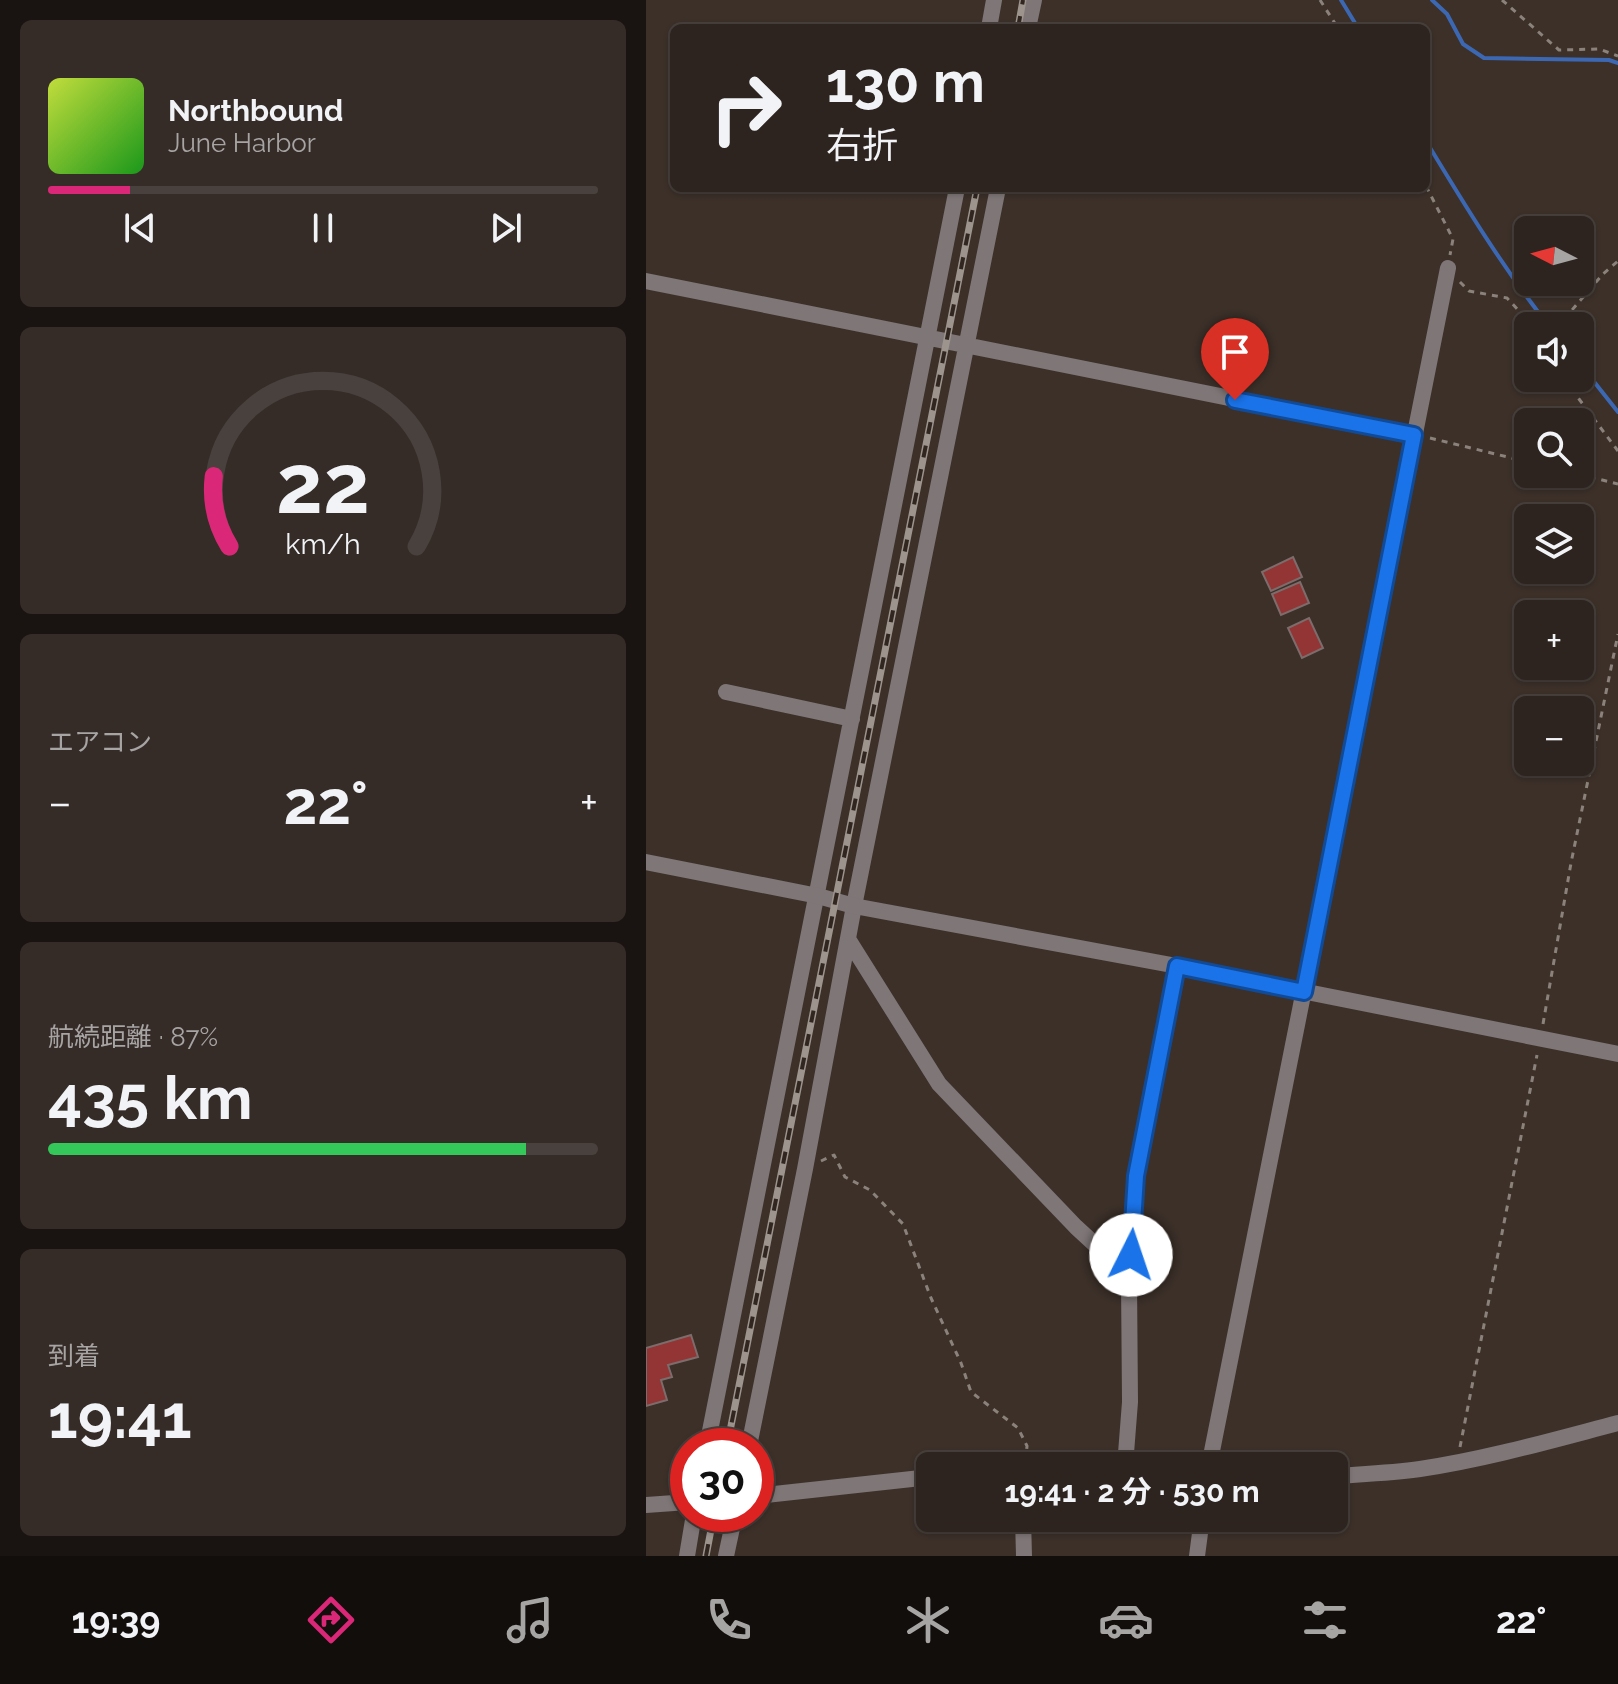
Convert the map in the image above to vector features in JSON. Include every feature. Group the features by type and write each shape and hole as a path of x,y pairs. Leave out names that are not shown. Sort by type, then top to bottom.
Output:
{"street":[{"path":"990,24 994,0"},
{"path":"1029,24 1034,0"},
{"path":"711,1428 956,192"},
{"path":"753,1428 997,192"},
{"path":"1212,1452 1448,268"},
{"path":"646,281 1414,435"},
{"path":"726,692 852,719"},
{"path":"646,862 854,906 1177,966 1618,1054"},
{"path":"848,939 939,1084 1129,1281"},
{"path":"1126,1452 1130,1402 1129,1281 1136,1176 1177,966"},
{"path":"1348,1475 1417,1470 1457,1463 1618,1423"},
{"path":"774,1494 916,1479"},
{"path":"646,1505 670,1503"},
{"path":"687,1556 691,1532"},
{"path":"726,1556 731,1532"},
{"path":"1023,1532 1024,1556"},
{"path":"1197,1556 1200,1532"}],"path":[{"path":"1320,0 1335,24"},
{"path":"1502,0 1559,50 1599,49 1618,56"},
{"path":"1429,192 1453,239 1448,268 1469,291 1507,298 1520,312"},
{"path":"1570,312 1618,261"},
{"path":"1575,392 1618,451"},
{"path":"1414,435 1514,459"},
{"path":"1594,478 1618,484"},
{"path":"1457,1463 1541,1039 1571,863 1618,634"},
{"path":"805,1169 834,1155 845,1177 870,1190 903,1224 971,1392 1018,1428 1027,1446 1026,1452"}],"building":[{"path":"1293,557 1302,577 1271,591 1262,572"},
{"path":"1300,582 1309,603 1281,615 1272,594"},
{"path":"1309,618 1323,648 1302,658 1288,628"},
{"path":"691,1335 698,1357 668,1365 672,1377 661,1380 667,1400 646,1406 646,1348"}],"waterway":[{"path":"1341,0 1356,24"},
{"path":"1432,0 1447,14 1463,44 1484,58 1609,60 1618,63"},
{"path":"1430,148 1469,212 1538,312"},
{"path":"1594,382 1618,412"}],"railway":[{"path":"1019,24 1023,0"},
{"path":"731,1428 976,192"},
{"path":"706,1556 711,1532"}],"route":[{"path":"1131,1255 1136,1176 1177,966 1304,992 1414,435 1235,400"}]}
